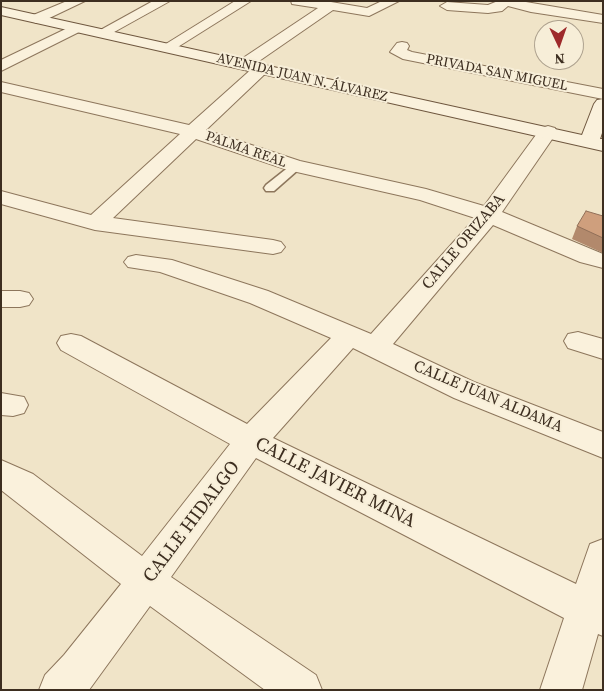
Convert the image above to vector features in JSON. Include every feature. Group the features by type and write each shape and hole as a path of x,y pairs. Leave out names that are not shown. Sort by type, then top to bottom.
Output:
{"street":[{"path":"36,19 79,1"},
{"path":"102,33 164,1"},
{"path":"168,47 244,1"},
{"path":"298,1 369,12 393,1"},
{"path":"447,6 488,9 497,8 504,2 603,18"},
{"path":"95,223 194,132 252,67 329,7"},
{"name":"AVENIDA JUAN N. ÁLVAREZ","path":"1,11 596,144"},
{"path":"1,66 76,28"},
{"name":"PRIVADA SAN MIGUEL","path":"402,46 398,52 408,56 603,94"},
{"name":"PALMA REAL","path":"1,87 194,132 294,166 426,195 489,215 603,261"},
{"path":"596,144 603,104"},
{"name":"CALLE ORIZABA","path":"362,342 489,215 548,132"},
{"path":"1,196 95,223 174,232 273,247"},
{"name":"CALLE JUAN ALDAMA","path":"136,262 162,265 259,297 362,342 464,390 603,445"},
{"name":"CALLE HIDALGO","path":"60,690 79,670 147,582 251,441 362,342"},
{"name":"CALLE JAVIER MINA","path":"71,343 251,441 594,613"},
{"path":"1,474 21,484 147,582 301,690"},
{"path":"561,690 594,613 603,556"}],"lane":[{"path":"270,188 294,166"}],"building":[{"path":"586,211 603,216 603,238 577,226"}]}
